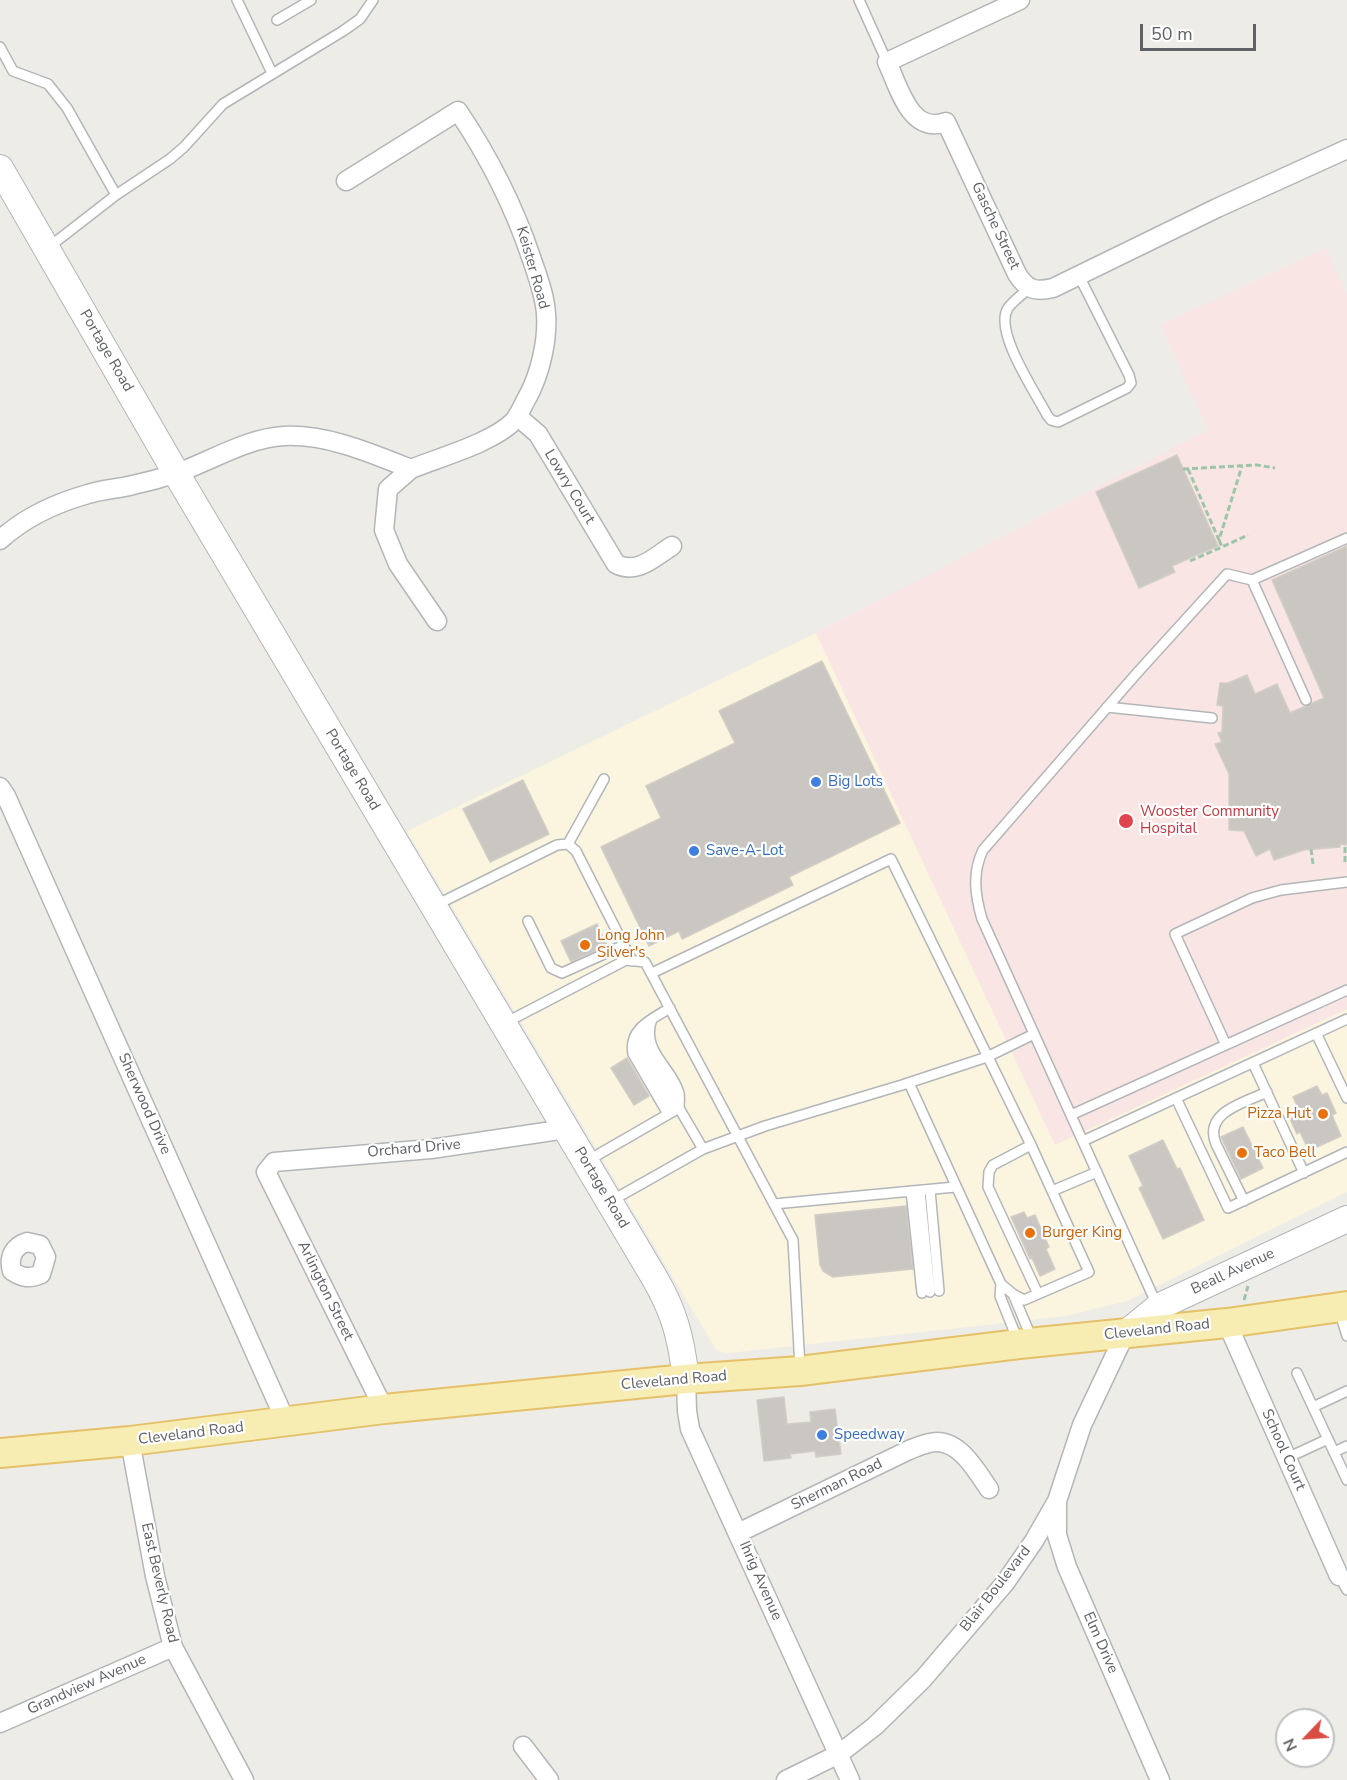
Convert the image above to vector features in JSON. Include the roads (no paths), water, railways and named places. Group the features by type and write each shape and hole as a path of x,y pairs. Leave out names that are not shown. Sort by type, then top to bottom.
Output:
{"main road":[{"name":"Portage Road","path":"0,168 176,473 666,1297 681,1341 686,1379"},
{"name":"Beall Avenue","path":"1125,1334 1158,1308 1347,1219"},
{"name":"Cleveland Road","path":"2,1450 130,1441 384,1409 686,1379 800,1371 1026,1343 1227,1323 1343,1307"}],"street":[{"path":"887,62 1020,0"},
{"name":"Gasche Street","path":"887,62 904,100 917,118 926,124 935,126 946,122 1017,274 1029,288"},
{"name":"Keister Road","path":"346,181 458,111 488,159 516,215 537,275 546,314 543,356 533,388 514,421 487,439 411,469 388,489 384,530 398,564 437,621"},
{"path":"1029,288 1039,292 1053,288 1217,208 1347,149"},
{"name":"Lowry Court","path":"517,416 538,434 616,564 626,569 636,568 672,546"},
{"path":"0,540 29,518 89,493 133,485 176,473 263,438 311,437 367,452 411,469"},
{"name":"Sherwood Drive","path":"0,787 56,904 286,1422"},
{"name":"Orchard Drive","path":"266,1172 274,1162 431,1149 566,1129"},
{"name":"Arlington Street","path":"266,1172 384,1409"},
{"name":"School Court","path":"1227,1323 1343,1583"},
{"name":"Blair Boulevard","path":"786,1780 839,1754 875,1726 931,1671 1005,1583 1034,1541 1057,1501 1082,1425 1125,1334"},
{"name":"Ihrig Avenue","path":"686,1379 690,1429 850,1780"},
{"name":"East Beverly Road","path":"130,1441 155,1576 173,1647 244,1780"},
{"name":"Sherman Road","path":"738,1533 909,1450 931,1443 939,1442 960,1452 989,1489"},
{"name":"Elm Drive","path":"1057,1501 1058,1535 1067,1566 1160,1780"},
{"name":"Grandview Avenue","path":"0,1723 173,1647"},
{"path":"523,1746 549,1780"}],"lane":[{"path":"237,0 272,73"},
{"path":"277,20 311,0"},
{"path":"47,249 116,195 170,159 223,104 343,31 360,19 373,0"},
{"name":"Gasche Street","path":"859,0 887,62"},
{"path":"0,47 13,71 48,84 67,108 116,195"},
{"path":"1029,288 1007,309 1004,324 1008,341 1047,415 1051,420 1058,422 1127,388 1131,383 1079,276"},
{"path":"1158,1308 982,919 977,901 975,869 982,850 1227,574 1252,580 1347,538"},
{"path":"1252,580 1306,700"},
{"path":"1107,707 1212,718"},
{"path":"568,844 604,779"},
{"path":"434,906 557,845 568,844 576,851 632,961"},
{"path":"652,974 891,859 1031,1145 1089,1272 1024,1300 1001,1284 909,1083"},
{"path":"1226,1045 1175,934 1252,898 1281,890 1347,882"},
{"path":"528,921 551,968 562,973 624,945"},
{"path":"503,1024 626,960 645,962 793,1240 800,1371"},
{"path":"1071,1115 1347,990"},
{"path":"670,1008 647,1022 634,1036 631,1045 633,1054 703,1149"},
{"path":"1083,1141 1347,1019"},
{"path":"585,1162 674,1111 679,1093 651,1044 647,1022"},
{"path":"1316,1033 1347,1098"},
{"path":"609,1202 703,1149 987,1057 1034,1034"},
{"path":"1253,1063 1304,1173"},
{"path":"1244,1201 1216,1144 1213,1126 1224,1112 1267,1092"},
{"path":"1176,1098 1228,1208 1347,1152"},
{"path":"1031,1145 993,1165 987,1179 988,1187 1038,1294"},
{"path":"1052,1191 1097,1172"},
{"path":"774,1204 955,1187"},
{"path":"920,1191 930,1292 920,1191"},
{"path":"1001,1284 999,1296 1026,1343"},
{"path":"1013,1294 1026,1343"},
{"path":"1343,1307 1347,1335"},
{"path":"1297,1373 1347,1480"},
{"path":"1313,1407 1347,1391"},
{"path":"1287,1458 1328,1440"},
{"path":"1334,1452 1347,1446"}],"place":[{"name":"Big Lots","path":"816,782"},
{"name":"Wooster Community Hospital","path":"1126,821"},
{"name":"Save-A-Lot","path":"694,851"},
{"name":"Long John Silver's","path":"585,945"},
{"name":"Pizza Hut","path":"1323,1114"},
{"name":"Taco Bell","path":"1242,1153"},
{"name":"Burger King","path":"1030,1233"},
{"name":"Speedway","path":"822,1435"}]}
